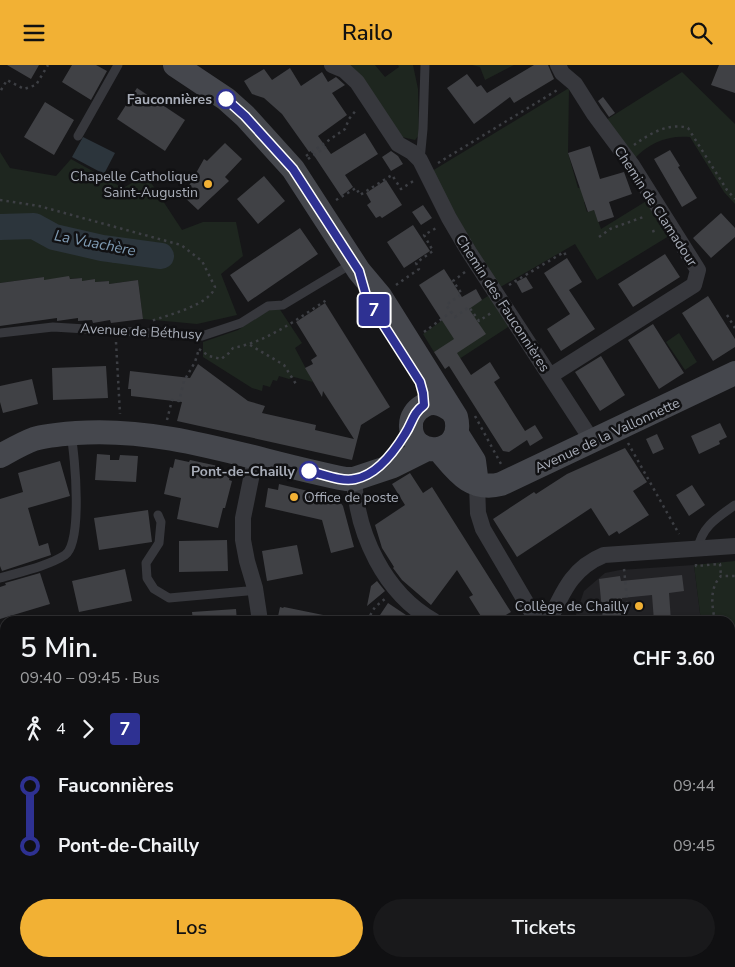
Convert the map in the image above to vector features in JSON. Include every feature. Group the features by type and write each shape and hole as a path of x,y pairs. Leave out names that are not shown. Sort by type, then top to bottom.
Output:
{"street":[{"name":"Chemin des Fauconnières","path":"332,65 344,70 357,82 398,144 420,171 477,264 593,442"},
{"name":"Chemin de Clamadour","path":"550,376 694,285 698,270 622,153 558,65"},
{"path":"0,456 34,439 97,432 133,433 214,447 255,459 337,477 364,476 433,449 446,447 453,441 457,433 456,417 380,296 356,267 291,167 245,116 189,68"},
{"path":"356,267 367,299 420,382 424,405"},
{"name":"Avenue de la Vallonnette","path":"477,484 485,486 501,485 735,373"},
{"path":"451,410 442,404 432,403 424,405 416,411 412,418 412,433 416,442 433,449 458,474 477,484"},
{"path":"411,425 398,446 364,476 355,497 364,534 396,591 427,616"},
{"path":"457,433 474,461 478,513 483,529 534,616"},
{"path":"255,459 243,518 243,540 255,588 259,616"},
{"path":"552,616 568,584 579,570 590,561 604,555 697,556 735,546"}],"lane":[{"path":"78,136 118,65"},
{"path":"420,171 425,65"},
{"name":"Avenue de Béthusy","path":"0,333 53,327 202,336 241,323 268,306 283,305 356,267"},
{"path":"0,578 67,554 73,543 76,521 76,466 71,434"},
{"path":"697,556 699,538 710,523 735,505"},
{"path":"158,515 161,522 158,543 146,563 147,578 154,589 169,598 246,591 255,588"}],"path":[{"path":"1,90 7,80 24,89 36,85 48,65"},
{"path":"333,202 356,188 360,195 392,175 401,189 420,171 572,82"},
{"path":"326,147 304,160 346,129 349,119 357,109"},
{"path":"622,153 661,129 683,126 688,128 727,190 735,199"},
{"path":"0,200 39,206 181,245 202,261 215,287 213,293 200,303 145,322 136,331"},
{"path":"599,237 610,229 650,214 662,214"},
{"path":"394,287 420,269 416,263 434,251 424,235 450,220"},
{"path":"524,275 564,252 566,256"},
{"path":"477,264 453,281 462,294 446,305 455,317 469,307 479,321 503,304"},
{"path":"199,349 221,359 233,348 250,345 292,322 328,299"},
{"path":"422,333 452,312"},
{"path":"727,315 735,328"},
{"path":"167,422 172,400 179,401 184,381 195,362 202,336"},
{"path":"250,345 284,365 296,384"},
{"path":"116,351 120,415"},
{"path":"627,439 679,534"},
{"path":"697,556 696,566 720,564 720,576 712,592 714,616"},
{"path":"624,568 628,608"},
{"path":"720,576 735,576"},
{"path":"369,616 375,607 389,596"}],"shaded area":[{"path":"350,65 375,65 385,77 399,67 398,65 413,65 418,89 419,135 415,140 402,137"},
{"path":"472,65 514,65 485,80 480,67"},
{"path":"682,72 735,124 735,204 724,192 690,137 674,137 659,141 652,144 634,159 606,120"},
{"path":"569,88 568,153 578,188 583,187 591,200 584,202 587,212 594,210 601,229 648,200 669,236 597,280 575,244 497,289 432,171"},
{"path":"83,137 115,153 104,174 72,157"},
{"path":"0,152 10,168 56,176 71,159 123,188 146,175 182,230 203,222 236,222 243,256 221,274 237,315 197,324 143,319 138,280 109,284 109,281 95,282 95,279 82,281 82,278 44,280 44,277 0,283"},
{"name":"La Vuachère","path":"120,239 141,245 141,253 124,262 118,263 108,260 102,248"},
{"path":"465,295 472,306 488,296 492,297 511,325 450,365 439,349 434,352 423,334 451,314 447,308"},
{"path":"277,305 302,343 295,348 313,382 294,377 289,379 279,376 277,381 273,380 270,387 263,385 262,391 252,388 203,357 203,342 238,330"},
{"path":"679,333 697,362 685,370 666,342"},
{"path":"735,561 735,616 700,616 694,565"},
{"name":"Collège de Chailly","path":"694,565 700,616 576,616 584,591 605,573 620,570"}],"building":[{"path":"7,65 39,65 31,79"},
{"path":"72,65 96,65 107,71 91,100 62,82"},
{"path":"534,65 548,65 554,79 514,103 510,97 474,124 447,88 467,74 477,87 481,85 487,93"},
{"path":"719,65 735,65 735,93 711,85"},
{"path":"290,68 301,86 322,72 328,82 336,77 345,85 332,93 347,115 318,136 331,154 365,133 378,154 345,175 353,187 341,196 311,151 309,152 282,114 264,98 252,94 244,81 264,69 272,80"},
{"path":"137,88 185,120 165,151 117,119"},
{"path":"603,97 615,113 609,117 598,101"},
{"path":"45,102 74,120 54,155 24,137"},
{"name":"Chapelle Catholique Saint-Augustin","path":"225,143 242,159 225,177 229,181 198,210 183,196 204,159 207,161"},
{"path":"590,146 600,179 624,172 632,194 609,202 614,217 598,222 594,210 588,212 568,153"},
{"path":"670,150 697,198 682,207 654,159"},
{"path":"391,151 398,156 403,164 391,171 382,157"},
{"path":"264,176 285,201 258,224 237,199"},
{"path":"386,180 402,205 382,218 380,216 376,218 367,205 371,202 366,193"},
{"path":"423,205 432,218 421,225 412,212"},
{"path":"721,213 735,228 735,237 711,258 693,238"},
{"path":"413,225 430,251 404,268 387,242"},
{"path":"300,228 318,254 248,302 230,275"},
{"path":"665,254 680,277 633,307 618,284"},
{"path":"567,258 582,282 569,290 595,329 561,351 547,329 570,314 544,273"},
{"path":"444,269 462,297 476,289 482,300 469,309 486,334 457,353 471,375 490,362 500,378 494,382 525,431 535,425 543,438 530,446 527,440 509,452 503,451 449,366 445,369 434,352 454,339 419,285"},
{"path":"69,276 70,279 82,278 82,281 95,279 95,282 109,281 109,284 138,280 143,319 111,323 110,320 93,323 92,320 78,321 78,318 57,321 57,318 0,326 0,283 44,277 44,280"},
{"path":"526,277 533,288 522,293 516,282"},
{"path":"708,296 735,339 735,347 713,361 682,313"},
{"path":"325,303 390,407 361,425 352,460 177,421 182,402 131,396 131,389 128,389 130,371 190,378 198,364 248,401 265,406 262,413 316,425 315,430 354,439 323,391 322,397 305,368 313,364 311,360 317,356 296,322"},
{"path":"653,324 684,373 659,389 628,340"},
{"path":"601,356 625,395 600,411 575,372"},
{"path":"106,366 108,398 53,400 52,368"},
{"path":"32,379 38,404 3,413 0,402 0,386"},
{"path":"720,423 727,437 719,441 720,444 699,454 691,436"},
{"path":"657,434 664,449 653,454 646,439"},
{"path":"625,448 647,482 633,491 649,515 619,534 617,531 609,536 591,508 517,557 493,519 534,492 536,494 567,474"},
{"path":"97,454 110,455 110,460 119,460 120,455 138,456 136,482 95,480"},
{"path":"175,459 218,466 217,469 231,472 229,480 232,481 218,528 177,519 181,498 164,494 170,467 173,468"},
{"path":"60,461 70,496 28,508 39,546 48,543 51,555 2,571 0,566 0,499 23,492 18,473"},
{"path":"410,473 423,493 432,487 511,612 504,616 481,616 469,597 473,595 457,570 431,605 402,580 382,548 375,525 405,505 392,484"},
{"path":"279,484 337,498 343,506 354,547 331,553 322,520 265,507 268,488 278,490"},
{"path":"692,485 705,505 689,516 676,495"},
{"path":"148,510 152,542 99,550 94,518"},
{"path":"227,540 228,571 179,572 179,541"},
{"path":"297,545 303,574 267,581 262,551"},
{"path":"125,569 132,601 79,612 72,581"},
{"path":"40,573 50,604 10,616 0,616 0,587 6,585 5,583"},
{"path":"682,575 684,591 669,593 671,616 654,616 652,595 622,598 624,616 603,616 599,579 620,576 621,581"},
{"path":"377,581 385,591 367,606 371,586"},
{"path":"388,603 408,616 379,616"},
{"path":"280,607 284,607 328,616 278,616"},
{"path":"236,609 237,616 192,616 192,612"}],"waterway":[{"name":"La Vuachère","path":"0,227 34,226 54,237 102,248 161,256"}],"bus line":[{"name":"7","path":"226,99 245,116 293,169 359,271 367,299 420,382 423,393 424,405 416,411 411,425 398,446 373,472 354,479 346,479 309,471"}],"place":[{"name":"Fauconnières","path":"226,99"},
{"name":"Chapelle Catholique Saint-Augustin","path":"208,184"},
{"name":"Pont-de-Chailly","path":"309,471"},
{"name":"Office de poste","path":"294,497"},
{"name":"Collège de Chailly","path":"639,606"}]}
